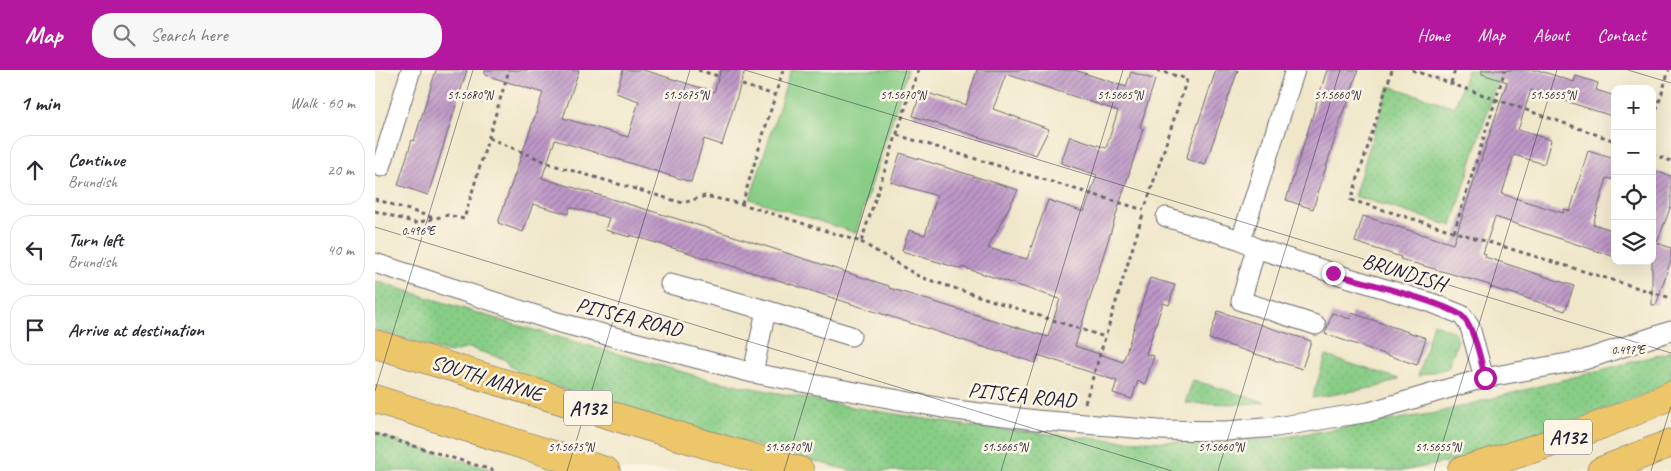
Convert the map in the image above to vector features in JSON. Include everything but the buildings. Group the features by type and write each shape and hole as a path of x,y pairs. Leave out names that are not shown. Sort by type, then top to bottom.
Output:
{"main road":[{"name":"SOUTH MAYNE","path":"375,344 800,471"},
{"name":"A132","path":"1461,471 1548,445 1638,411 1671,395"},
{"path":"375,399 606,471"},
{"name":"A132","path":"1601,471 1671,442"}],"street":[{"path":"381,167 411,70"},
{"path":"1295,70 1249,244 1241,301 1316,325"},
{"name":"BRUNDISH","path":"1166,217 1432,303 1462,315 1470,327 1485,378"},
{"name":"PITSEA ROAD","path":"375,263 557,322 753,373 947,409 1036,420 1158,430 1226,431 1276,427 1369,412 1485,378 1584,360 1671,331"},
{"path":"671,284 851,336"},
{"path":"753,373 766,310"}],"path":[{"path":"375,211 416,223 448,215 464,219 509,70"},
{"path":"698,70 718,76"},
{"path":"742,204 783,70"},
{"path":"861,242 918,70"},
{"path":"1085,403 1144,210 1187,79 1156,70"},
{"path":"1392,70 1351,200 1671,298"},
{"path":"1412,70 1451,82 1611,140"},
{"path":"1451,82 1455,70"},
{"path":"1454,232 1505,70"},
{"path":"1656,112 1669,70"},
{"path":"742,85 775,96"},
{"path":"897,135 1144,210"},
{"path":"489,138 553,165 683,203 705,196 742,204 861,242 920,277 1105,337"},
{"path":"1656,155 1671,161"},
{"path":"375,199 435,218"},
{"path":"375,434 495,471"}],"green space":[{"path":"791,70 908,70 856,233 750,199"},
{"path":"1467,70 1500,70 1452,226 1354,196 1389,86 1455,107"},
{"path":"375,281 516,325 711,380 846,406 975,427 1112,440 1216,443 1285,437 1436,413 1666,353 1671,350 1671,383 1484,455 1402,471 852,471 698,430 523,377 504,359 469,348 449,353 375,330"},
{"path":"1433,323 1454,332 1458,340 1448,368 1418,376"},
{"path":"1326,356 1399,379 1377,387 1312,398"},
{"path":"1193,380 1265,402 1245,404 1185,403"},
{"path":"375,434 495,471 375,471"}],"route":[{"path":"1333,273 1432,303 1462,315 1470,327 1485,378"}]}
